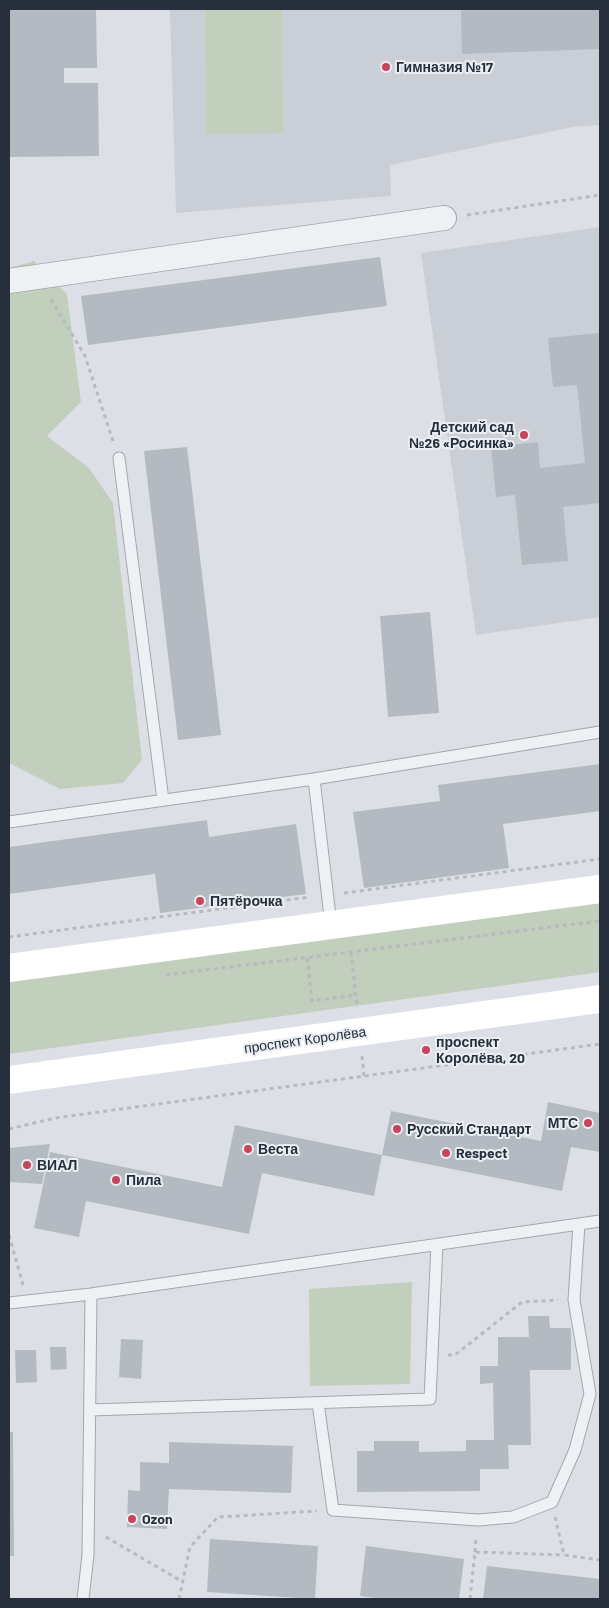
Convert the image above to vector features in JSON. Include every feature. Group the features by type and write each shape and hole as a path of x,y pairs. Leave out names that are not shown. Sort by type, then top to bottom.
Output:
{"main road":[{"path":"9,968 600,888"},
{"name":"проспект Королёва","path":"9,1080 600,999"}],"street":[{"path":"9,281 444,218"}],"lane":[{"path":"119,458 163,800"},
{"path":"9,822 314,779 600,732"},
{"path":"314,779 327,895 339,924"},
{"path":"9,1303 91,1294 600,1221"},
{"path":"318,1403 333,1510 478,1520 513,1517 552,1502 575,1450 590,1394 574,1300 579,1224"},
{"path":"90,1410 430,1399 437,1244"},
{"path":"83,1599 88,1555 91,1294"}],"path":[{"path":"444,218 600,196"},
{"path":"38,277 85,356 119,458"},
{"path":"9,938 600,859"},
{"path":"158,976 600,921"},
{"path":"339,924 351,953 364,1076"},
{"path":"306,958 312,1001 355,995"},
{"path":"9,1129 55,1118 600,1044"},
{"path":"9,1235 28,1301"},
{"path":"432,1355 455,1355 522,1302 574,1300"},
{"path":"552,1502 564,1555"},
{"path":"179,1599 190,1546 218,1517 333,1510"},
{"path":"88,1527 183,1582"},
{"path":"470,1599 475,1552 564,1555 600,1560"}],"shaded area":[{"name":"Гимназия №17","path":"170,9 600,9 600,125 573,127 390,165 391,196 176,213"},
{"name":"Детский сад №26 «Росинка»","path":"600,227 600,617 476,635 421,253"}],"green space":[{"path":"205,9 282,9 283,133 206,134"},
{"path":"34,261 67,294 81,402 47,436 89,468 113,503 142,760 123,783 60,789 9,763 9,268"},
{"path":"600,898 600,972 9,1054 9,978"},
{"path":"412,1282 410,1384 310,1386 309,1289"}],"building":[{"path":"9,9 96,9 97,68 64,68 64,83 98,83 99,156 9,157"},
{"path":"461,9 600,9 600,49 462,54"},
{"path":"380,257 387,306 88,345 81,296"},
{"path":"600,333 600,503 563,507 568,561 522,565 515,495 496,497 491,447 538,442 540,468 585,463 577,385 553,387 548,338"},
{"path":"187,447 221,735 178,740 144,451"},
{"path":"430,612 439,713 388,717 380,616"},
{"path":"600,764 600,811 503,824 509,868 364,888 353,812 440,801 438,785"},
{"path":"207,820 209,837 296,824 306,894 160,913 155,874 9,894 9,847"},
{"path":"548,1102 600,1113 600,1152 571,1147 562,1191 382,1155 391,1111 541,1141"},
{"name":"Пила","path":"235,1125 382,1155 374,1196 262,1173 249,1234 86,1201 79,1237 34,1228 50,1152 222,1187"},
{"name":"ВИАЛ","path":"50,1144 42,1184 9,1182 9,1148"},
{"path":"528,1316 549,1316 550,1328 571,1328 571,1370 530,1370 531,1445 508,1445 509,1469 480,1469 480,1491 357,1492 357,1451 374,1451 374,1441 419,1441 419,1452 466,1451 466,1440 494,1440 493,1383 480,1384 480,1366 498,1366 498,1337 529,1337"},
{"path":"121,1339 143,1340 141,1379 119,1377"},
{"path":"50,1347 66,1347 67,1369 51,1370"},
{"path":"15,1350 36,1350 37,1382 16,1383"},
{"path":"9,1432 13,1432 14,1556 9,1556"},
{"path":"169,1442 293,1446 291,1493 169,1489 167,1529 127,1527 128,1490 140,1491 140,1462 169,1463"},
{"path":"210,1539 318,1546 315,1599 207,1592"},
{"path":"366,1546 464,1559 459,1599 386,1599 360,1596"},
{"path":"487,1566 600,1579 600,1599 483,1599"}],"place":[{"name":"Гимназия №17","path":"386,67"},
{"name":"Детский сад №26 «Росинка»","path":"524,435"},
{"name":"Пятёрочка","path":"200,901"},
{"name":"проспект Королёва, 20","path":"426,1050"},
{"name":"МТС","path":"588,1123"},
{"name":"Русский Стандарт","path":"397,1129"},
{"name":"Веста","path":"248,1149"},
{"name":"Respect","path":"446,1153"},
{"name":"ВИАЛ","path":"27,1165"},
{"name":"Пила","path":"116,1180"},
{"name":"Ozon","path":"132,1519"}]}
